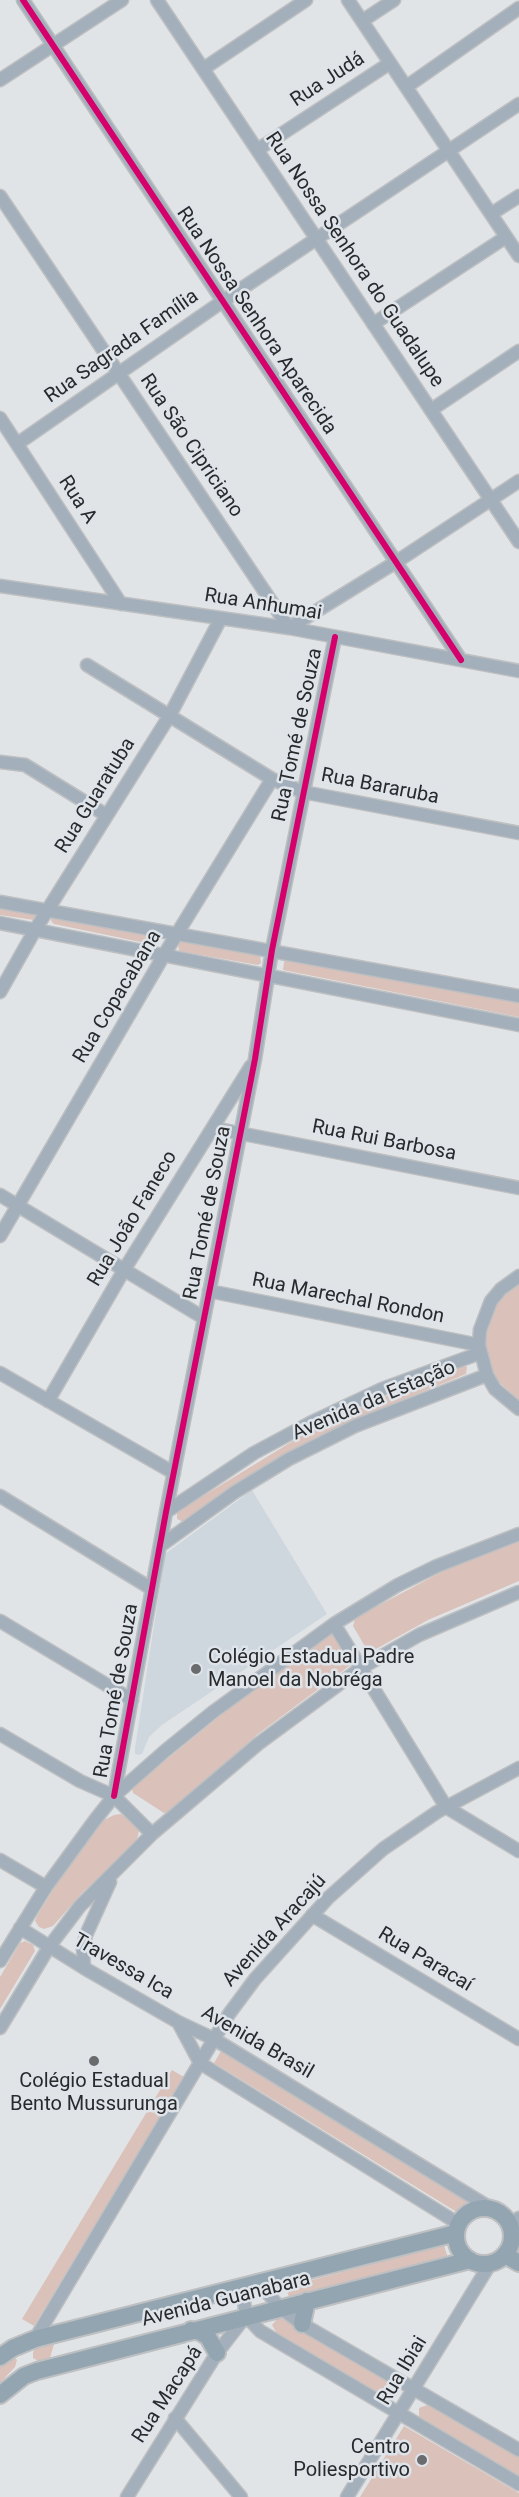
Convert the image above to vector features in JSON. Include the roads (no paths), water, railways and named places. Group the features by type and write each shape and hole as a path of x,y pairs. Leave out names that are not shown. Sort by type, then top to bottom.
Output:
{"main road":[{"path":"479,2208 499,2212 515,2224 505,2261 480,2264 470,2260 457,2244 458,2229 467,2214 479,2208"},
{"name":"Avenida Guanabara","path":"0,2357 13,2348 34,2339 242,2287 458,2229"},
{"name":"Avenida Guanabara","path":"1,2396 24,2376 37,2371 279,2307 470,2260"},
{"path":"302,2324 307,2301"},
{"path":"191,2330 208,2337 217,2353"}],"street":[{"name":"Rua Nossa Senhora Aparecida","path":"22,0 461,660"},
{"path":"0,80 122,0"},
{"name":"Rua Nossa Senhora do Guadalupe","path":"157,0 519,542"},
{"path":"203,69 306,0"},
{"path":"348,0 519,256"},
{"path":"362,21 394,0"},
{"path":"406,87 519,8"},
{"name":"Rua Judá","path":"257,150 390,63"},
{"name":"Rua Sagrada Família","path":"17,444 223,301 519,104"},
{"name":"Rua São Cipriciano","path":"0,196 289,628"},
{"path":"491,214 519,196"},
{"path":"373,324 506,237"},
{"path":"431,410 519,351"},
{"name":"Rua A","path":"0,418 121,604"},
{"path":"289,628 396,562 519,481"},
{"name":"Rua Anhumai","path":"0,586 289,628 519,671"},
{"name":"Rua Guaratuba","path":"0,992 47,910 170,715 221,618"},
{"name":"Rua Tomé de Souza","path":"114,1796 166,1512 255,1059 267,975 335,637"},
{"name":"Rua Bararuba","path":"87,665 272,779 303,792 519,833"},
{"path":"0,762 25,765 106,815"},
{"name":"Rua Copacabana","path":"0,1236 164,955 272,779"},
{"path":"0,902 519,996"},
{"path":"0,923 519,1025"},
{"name":"Rua João Faneco","path":"48,1401 124,1270 255,1059"},
{"name":"Rua Rui Barbosa","path":"213,1128 519,1188"},
{"path":"0,1195 204,1318"},
{"path":"519,1276 501,1289 491,1301 482,1322 480,1349 486,1375 501,1395 519,1409"},
{"name":"Rua Marechal Rondon","path":"209,1291 480,1349"},
{"name":"Avenida da Estação","path":"166,1512 254,1453 309,1423 382,1389 480,1349"},
{"path":"0,1373 174,1473"},
{"name":"Avenida da Estação","path":"160,1546 235,1492 289,1459 355,1426 486,1375"},
{"path":"0,1496 152,1589"},
{"path":"0,1961 46,1887 114,1796 213,1712 334,1624 398,1585 437,1566 519,1533"},
{"path":"0,2028 50,1947 80,1906 152,1834 258,1744 361,1668 419,1635 519,1592"},
{"path":"0,1621 132,1700"},
{"path":"334,1624 446,1806 519,1851"},
{"path":"0,1734 80,1781 114,1796 152,1834"},
{"name":"Avenida Aracajú","path":"34,2339 228,2014 255,1979 312,1915 383,1849 446,1806 519,1768"},
{"path":"0,1860 46,1887"},
{"path":"84,1968 83,1948 86,1935 113,1874"},
{"name":"Rua Paracaí","path":"312,1915 519,2039"},
{"name":"Travessa Ica","path":"20,1928 178,2022"},
{"name":"Avenida Brasil","path":"178,2022 214,2039 492,2209"},
{"name":"Avenida Brasil","path":"178,2022 200,2063 458,2229"},
{"name":"Rua Ibiai","path":"347,2497 416,2388 505,2261"},
{"path":"259,2282 279,2307 302,2324 416,2388 519,2450"},
{"path":"242,2287 246,2316 260,2331 519,2484"},
{"name":"Rua Macapá","path":"127,2497 217,2353 246,2316"},
{"path":"175,2418 241,2497"}],"place":[{"name":"Colégio Estadual Padre Manoel da Nobréga","path":"196,1669"},
{"name":"Colégio Estadual Bento Mussurunga","path":"94,2061"},
{"name":"Centro Poliesportivo","path":"422,2460"}]}
